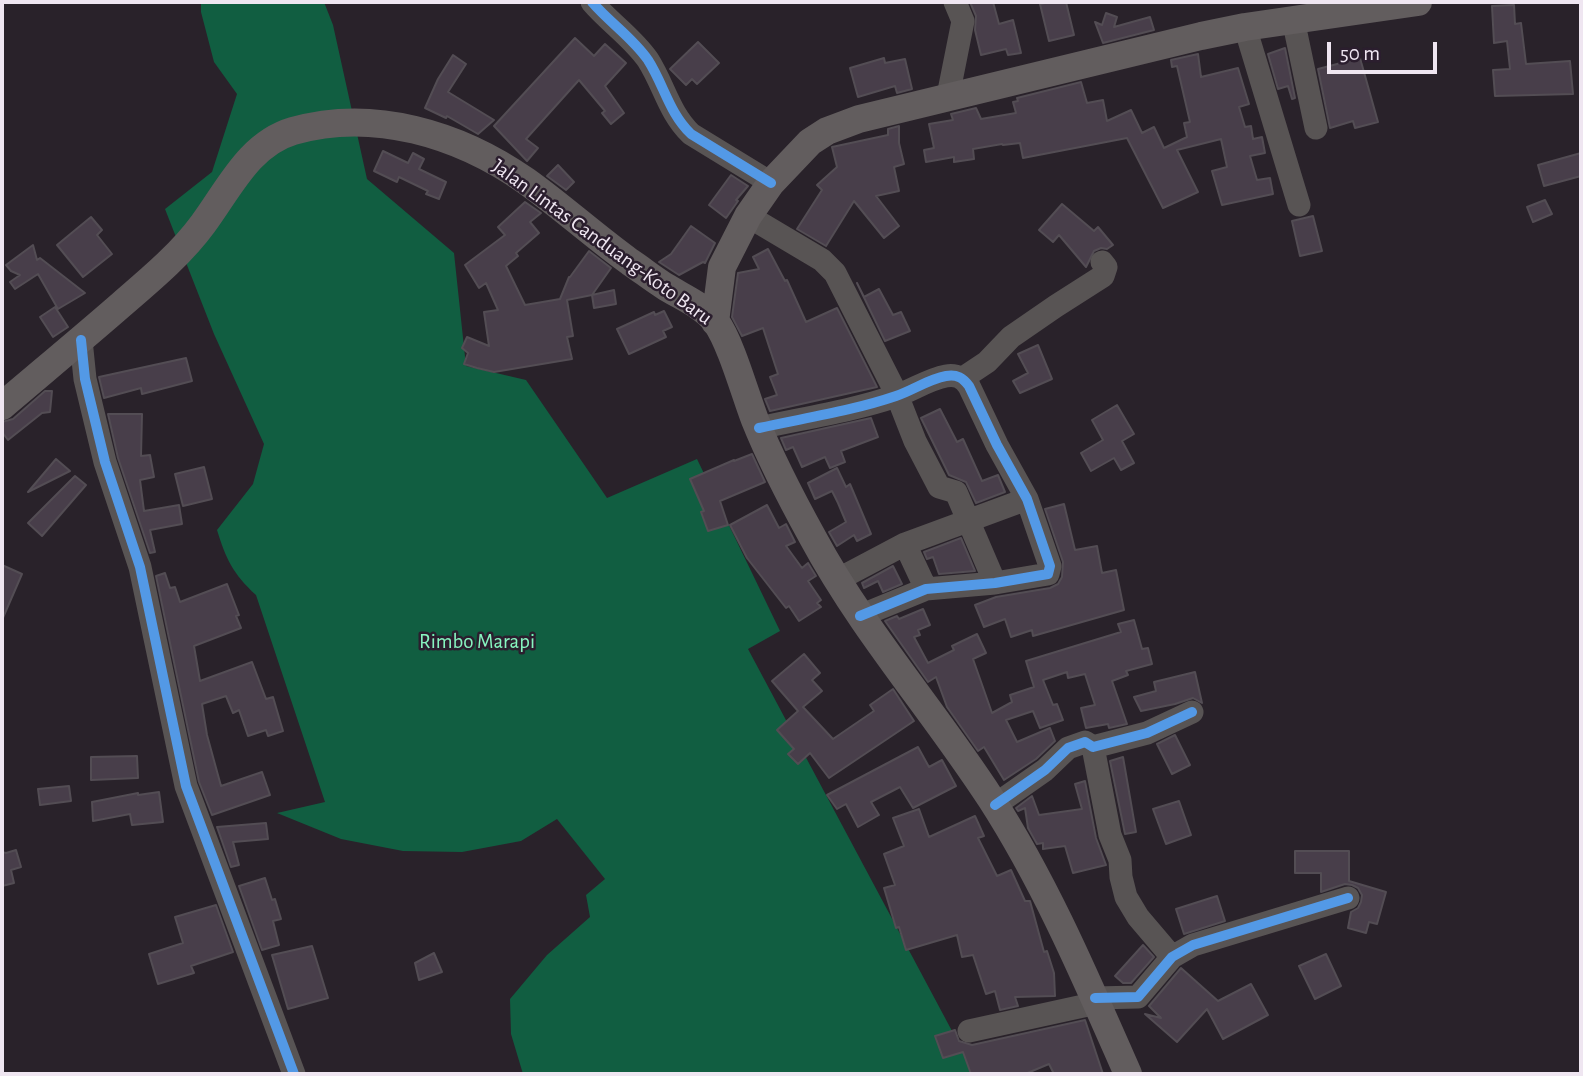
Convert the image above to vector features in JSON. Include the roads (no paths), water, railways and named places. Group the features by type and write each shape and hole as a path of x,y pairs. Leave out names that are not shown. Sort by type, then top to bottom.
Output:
{"main road":[{"path":"715,322 722,267 748,216 771,183 801,151 827,131 859,119 948,96 1245,27 1382,4 1418,2"},
{"name":"Jalan Lintas Canduang-Koto Baru","path":"2,406 81,340 180,251 202,226 248,161 261,148 291,131 359,121 384,123 464,146 494,161 523,179 715,322 758,428 796,506 860,616 964,757 995,805 1037,880 1096,1000 1128,1074"},
{"path":"682,296 722,267"}],"street":[{"path":"592,2 647,59 683,127 771,183"},
{"path":"948,96 963,21 955,2"},
{"path":"1293,19 1316,128"},
{"path":"1245,27 1299,205"},
{"path":"748,216 822,260 835,274 898,396 915,441 939,487 956,492 995,583"},
{"path":"963,378 988,362 1011,337 1103,276 1106,267 1102,262"},
{"path":"81,340 85,379 105,462 140,567 186,786 294,1074"},
{"path":"758,428 898,396 945,376 963,378 969,386 1027,499 1050,566 1048,574 995,583 926,589 860,616"},
{"path":"837,580 905,544 1027,499"},
{"path":"905,544 926,589"},
{"path":"995,805 1045,770 1068,748 1085,742 1093,747 1147,733 1192,712"},
{"path":"1093,747 1110,835 1120,860 1126,897 1138,917 1172,957"},
{"path":"970,1031 1096,1000 1138,997 1172,957 1193,945 1348,898"}],"park label":[{"name":"Rimbo Marapi","path":"477,642"}]}
